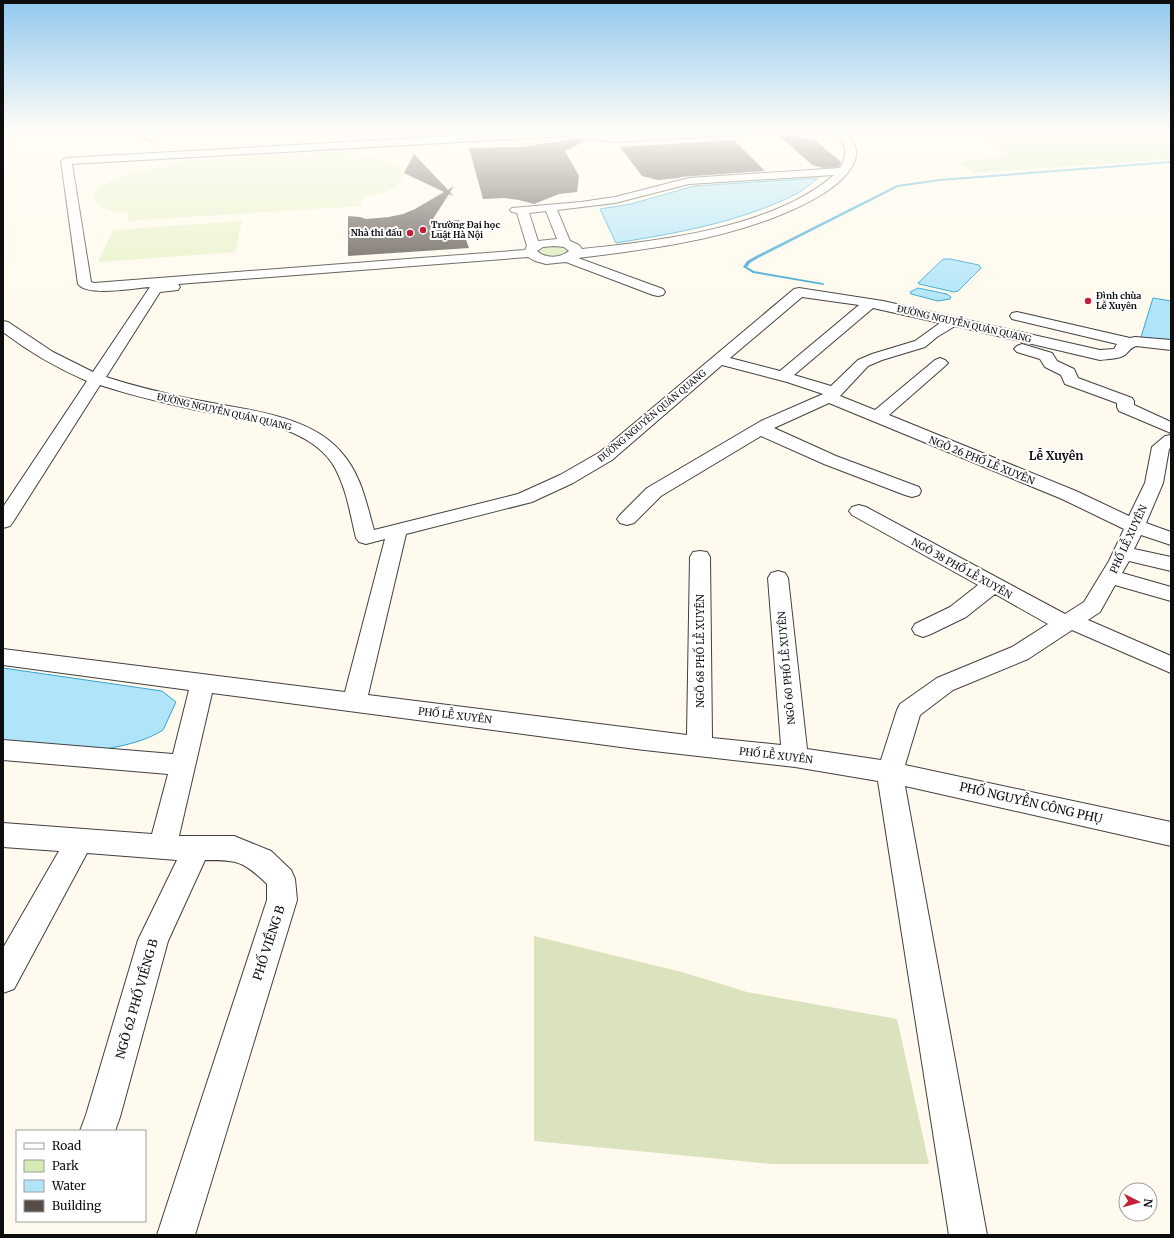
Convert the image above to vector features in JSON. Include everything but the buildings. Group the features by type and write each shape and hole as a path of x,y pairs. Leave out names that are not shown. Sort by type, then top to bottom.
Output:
{"street":[{"path":"71,190 86,284 93,287 532,250 547,243 565,243 575,248 571,256"},
{"path":"655,190 615,200 550,208 519,210 535,257 546,260 685,239 746,223 803,201 823,190"},
{"path":"550,208 565,243"},
{"path":"571,256 658,292"},
{"path":"3,522 98,379 156,288 177,286"},
{"name":"ĐƯỜNG NGUYỄN QUÁN QUANG","path":"3,325 28,344 98,379 178,401 270,421 291,427 307,434 326,446 341,463 350,480 366,538 525,498 579,474 606,456 799,292 870,303 1100,355 1119,352 1125,344 1129,342"},
{"path":"783,376 870,303"},
{"path":"1016,316 1129,342 1142,341 1171,345"},
{"path":"627,520 654,492 761,429 831,394 863,363 877,357 920,344 932,334 953,321"},
{"path":"1014,347 1047,356 1050,364 1068,372 1071,380 1126,401 1125,407 1171,428"},
{"name":"NGÕ 26 PHỐ LỄ XUYÊN","path":"719,360 783,376 831,394 877,417 1069,495 1134,526 1171,539"},
{"path":"877,417 940,363"},
{"path":"761,429 830,460 912,491"},
{"name":"PHỐ LỄ XUYÊN","path":"3,657 794,757 890,772 909,710 946,684 1020,653 1092,608 1123,553 1134,526 1163,486 1167,453"},
{"name":"NGÕ 38 PHỐ LỄ XUYÊN","path":"860,511 993,585 1068,623 1171,666"},
{"path":"354,702 397,530"},
{"path":"1123,553 1171,564"},
{"name":"NGÕ 68 PHỐ LỄ XUYÊN","path":"699,746 700,557"},
{"name":"NGÕ 60 PHỐ LỄ XUYÊN","path":"778,578 794,757"},
{"path":"1110,578 1171,594"},
{"path":"923,629 958,612 993,585"},
{"path":"163,846 203,682"},
{"path":"3,750 183,765"},
{"path":"890,772 968,1235"},
{"name":"PHỐ NGUYỄN CÔNG PHỤ","path":"890,772 1171,834"},
{"name":"PHỐ VIỀNG B","path":"3,835 197,848 234,848 261,860 281,878 282,900 176,1235"},
{"path":"3,978 80,840"},
{"name":"NGÕ 62 PHỐ VIỀNG B","path":"97,1130 103,1117 153,940 197,848"}],"green space":[{"path":"97,190 389,190 362,198 361,206 126,221 130,213 115,211 101,206 94,200 94,192"},
{"path":"242,221 235,252 98,262 113,230"},
{"path":"543,246 560,246 566,248 568,251 559,257 539,255 536,250"},
{"path":"534,936 682,972 747,992 897,1019 929,1164 773,1164 534,1141"}],"water":[{"path":"681,190 802,190 775,204 731,219 662,235 616,243 600,209 631,204"},
{"path":"943,259 979,265 981,268 958,291 954,292 918,283"},
{"path":"918,288 947,294 951,297 950,299 938,301 911,294 910,292"},
{"path":"1153,298 1171,301 1171,342 1141,337"},
{"path":"3,668 162,691 176,702 163,730 143,740 128,744 106,749 3,744"}],"waterway":[{"path":"822,284 753,272 745,267 748,262 757,257 890,190"}],"place":[{"name":"Trường Đại học Luật Hà Nội","path":"423,230"},
{"name":"Nhà thi đấu","path":"410,233"},
{"name":"Đình chùa Lễ Xuyên","path":"1088,301"}],"district":[{"name":"Lễ Xuyên","path":"1056,456"}]}
